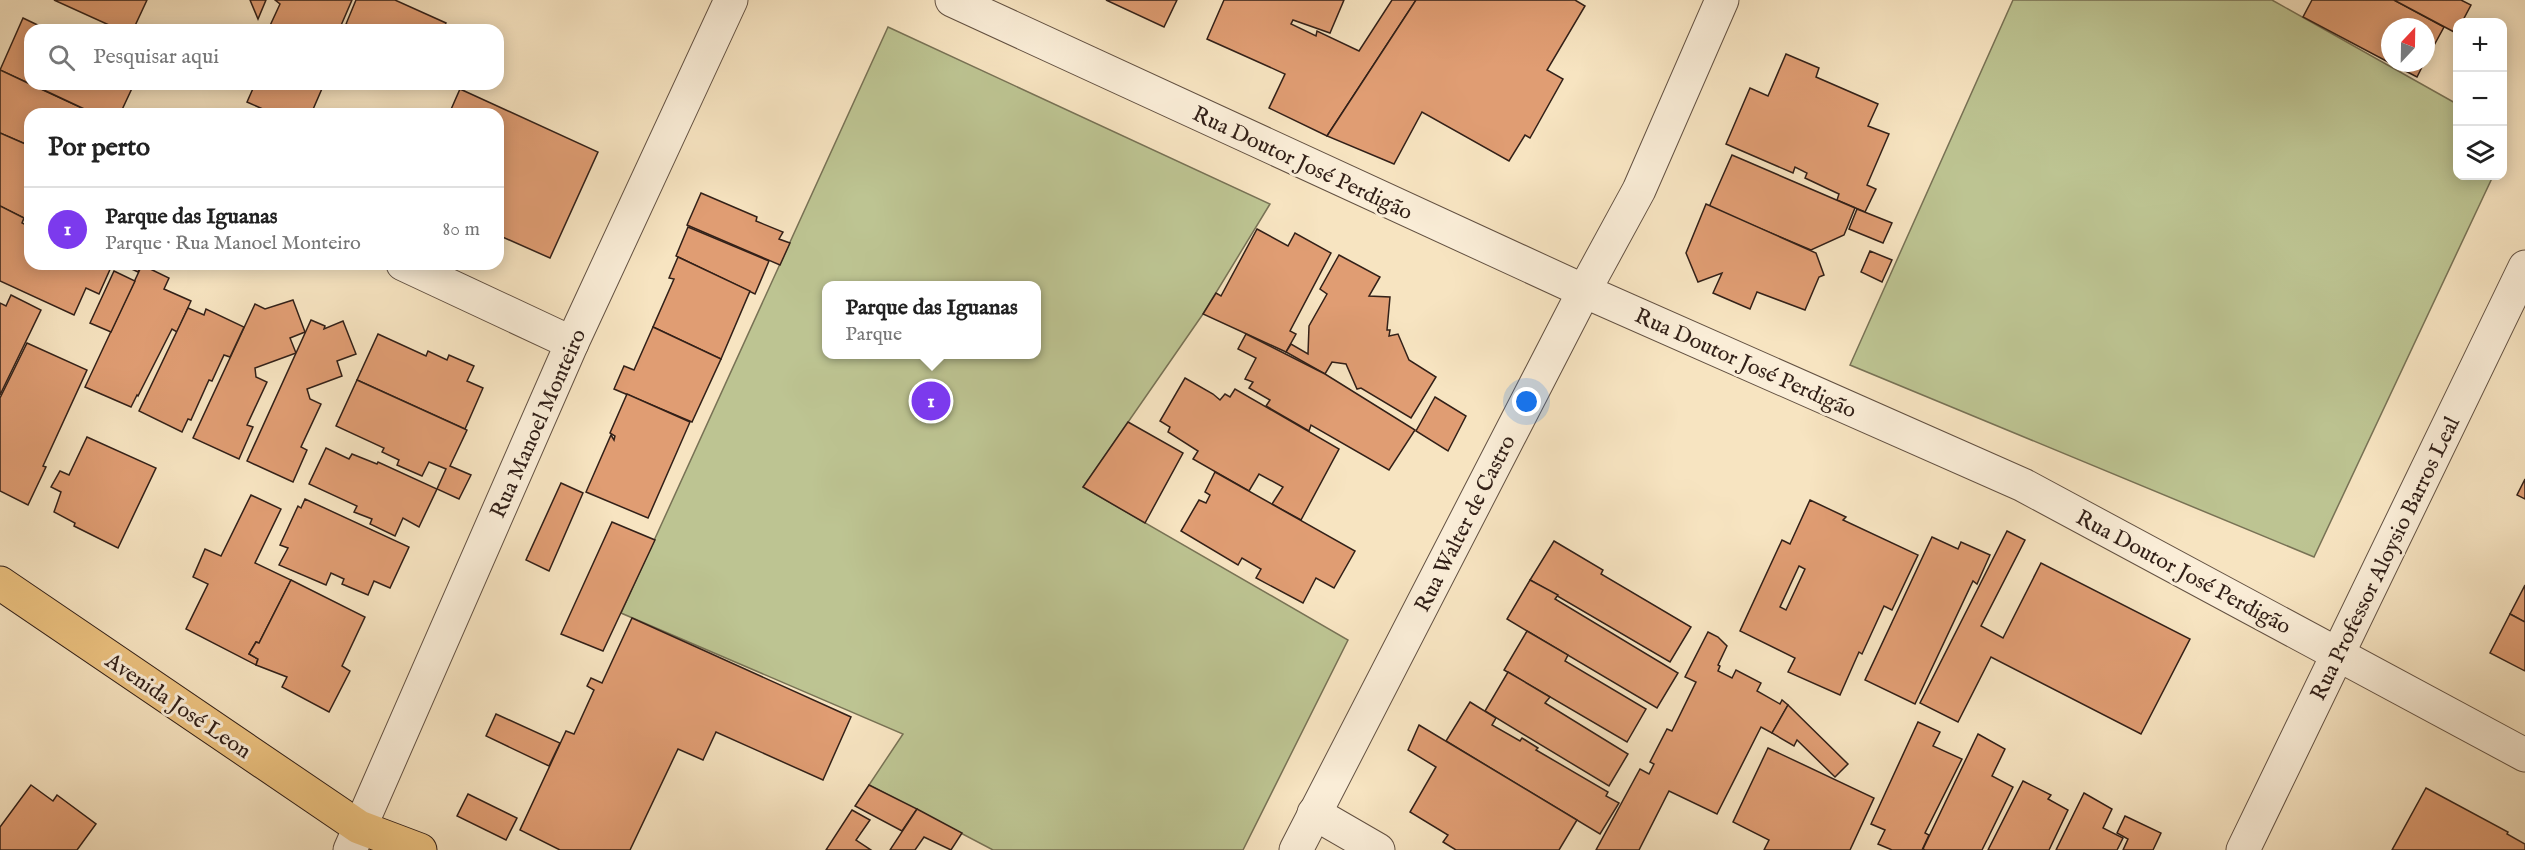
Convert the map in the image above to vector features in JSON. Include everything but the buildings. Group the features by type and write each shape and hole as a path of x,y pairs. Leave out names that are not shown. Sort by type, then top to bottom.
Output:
{"main road":[{"name":"Avenida José Leon","path":"0,583 360,842 420,850"}],"street":[{"name":"Rua Manoel Monteiro","path":"360,842 572,343 731,0"},
{"name":"Rua Doutor José Perdigão","path":"952,0 1584,291 2023,485 2525,755"},
{"name":"Rua Walter de Castro","path":"1296,850 1584,291 1639,190 1722,0"},
{"name":"Rua Professor Aloysio Barros Leal","path":"2243,850 2525,267"},
{"path":"417,270 572,343"},
{"path":"1314,813 1378,850"}],"green space":[{"path":"2013,0 2272,0 2381,61 2381,72 2400,72 2453,102 2453,180 2491,180 2314,557 1850,365"},
{"path":"888,27 1270,204 1203,314 1083,487 1348,640 1243,850 993,850 869,785 903,734 621,613"}],"place":[{"name":"Parque das Iguanas","path":"931,401"}]}
